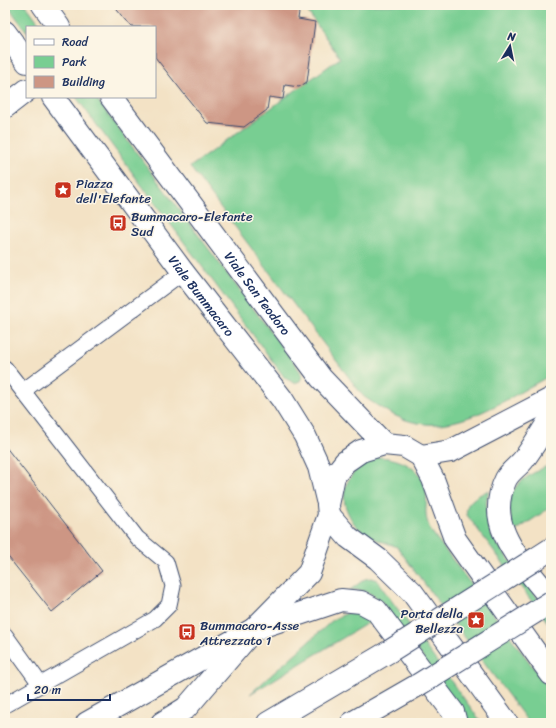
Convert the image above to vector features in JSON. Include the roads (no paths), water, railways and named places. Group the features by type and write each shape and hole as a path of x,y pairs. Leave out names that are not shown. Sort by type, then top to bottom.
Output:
{"main road":[{"path":"43,5 58,26"},
{"path":"5,32 26,61"},
{"path":"5,107 26,91"},
{"name":"Viale Bummacaro","path":"54,98 183,272 282,399 305,436 319,467 328,510"},
{"name":"Viale San Teodoro","path":"112,98 321,378 384,444"},
{"path":"420,456 451,451 551,399"},
{"path":"352,723 418,685 551,601 505,537 498,515 499,496 507,478 524,458 551,418"},
{"path":"162,723 186,708 254,629 309,573 328,510 334,476 345,462 361,451 384,444 404,446 420,456 433,479 455,539 551,674"},
{"path":"328,510 348,537 378,559 412,592 507,723"},
{"path":"268,723 390,651 544,554"},
{"path":"87,723 254,629 341,600 362,602 376,610 453,712 456,723"}],"lane":[{"path":"23,391 183,272"},
{"path":"5,368 137,538 166,562 173,586 168,605 155,619 5,705"},
{"path":"5,635 41,685"}],"place":[{"name":"Piazza dell'Elefante","path":"63,190"},
{"name":"Bummacaro-Elefante Sud","path":"118,223"},
{"name":"Porta della Bellezza","path":"476,620"},
{"name":"Bummacaro-Asse Attrezzato 1","path":"187,632"}]}
